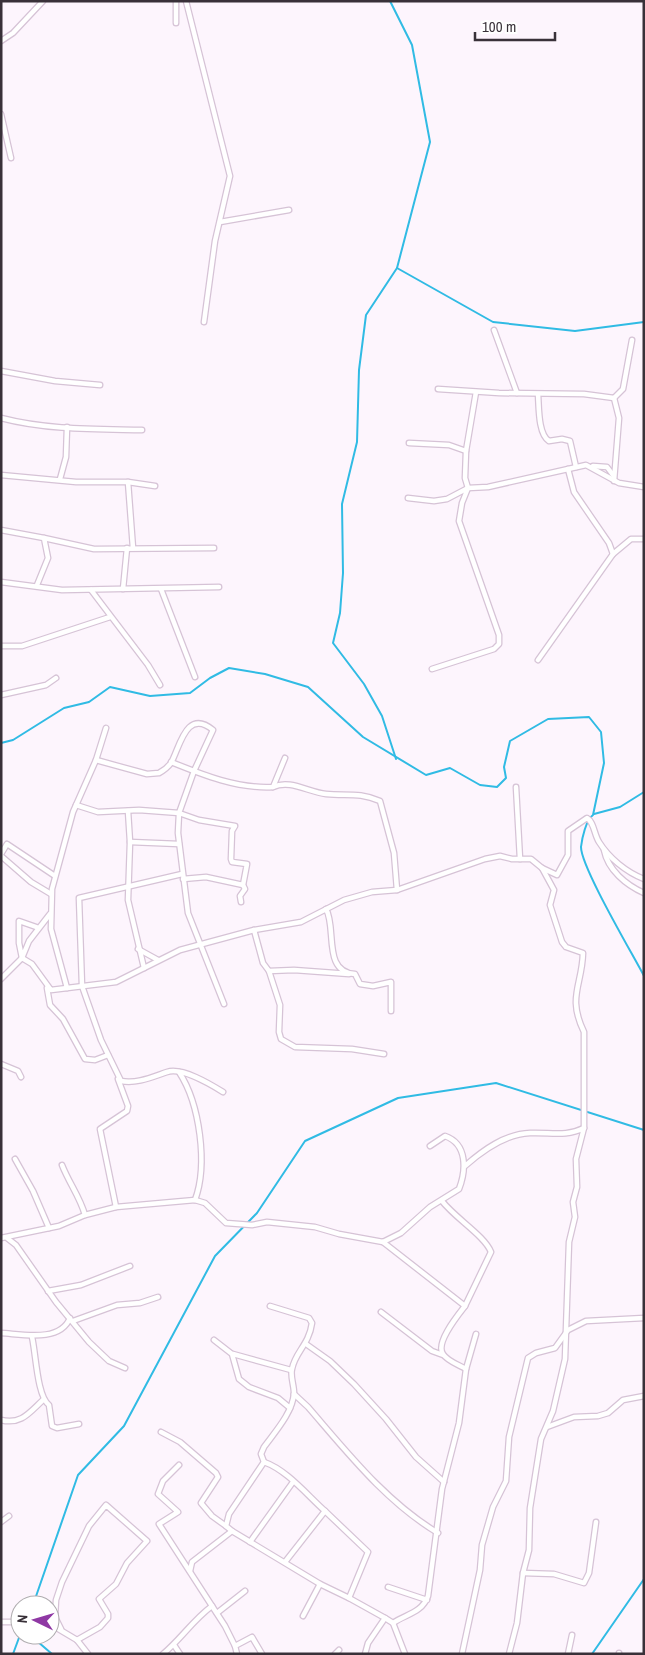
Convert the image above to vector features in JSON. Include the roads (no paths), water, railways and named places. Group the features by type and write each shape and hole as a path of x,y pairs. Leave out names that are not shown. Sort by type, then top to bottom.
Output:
{"street":[{"path":"2,38 13,33 43,1"},
{"path":"176,1 176,23"},
{"path":"186,1 230,176 215,241 204,322"},
{"path":"1,114 11,158"},
{"path":"220,222 289,210"},
{"path":"494,330 517,393"},
{"path":"614,398 623,389 632,340"},
{"path":"1,371 55,381 100,385"},
{"path":"438,389 476,392 584,394 614,398"},
{"path":"432,669 494,649 499,644 499,634 459,521 462,503 468,488 465,478 466,451 476,392"},
{"path":"538,394 538,417 543,435 549,442 568,440 576,467"},
{"path":"614,398 619,418 614,478"},
{"path":"1,418 21,423 67,427 142,430"},
{"path":"60,479 66,458 67,427"},
{"path":"409,443 449,445 466,451"},
{"path":"592,466 614,478 644,487"},
{"path":"408,498 434,501 447,499 468,488 488,487 576,467 607,467 614,478"},
{"path":"568,469 574,492 610,543 613,554"},
{"path":"1,475 28,479 128,482 155,486"},
{"path":"128,482 133,548"},
{"path":"1,530 94,549 214,548"},
{"path":"37,585 48,558 44,538"},
{"path":"538,660 613,554 631,540 644,539"},
{"path":"123,589 127,548"},
{"path":"1,582 37,585 62,590 219,587"},
{"path":"161,589 195,677"},
{"path":"91,590 148,665 160,685"},
{"path":"1,646 22,646 110,617"},
{"path":"1,696 46,685 56,678"},
{"path":"96,760 153,775 164,771 171,762 179,740 194,724 200,723 213,730 194,772 179,813 179,844 188,914 224,1004"},
{"path":"67,988 51,924 51,894 54,876 76,805 96,760 106,728"},
{"path":"273,787 285,758"},
{"path":"171,762 194,772 235,784 273,787 286,784 326,794 360,794 380,801 394,853 397,890"},
{"path":"516,787 520,859"},
{"path":"76,805 98,812 139,810 179,813 199,820 235,826 232,831 231,859 232,862 247,864 243,885 245,889 240,896 240,902"},
{"path":"128,812 130,842 129,908 144,968"},
{"path":"47,988 51,990 116,982 158,960 201,943 254,930 292,924 339,902 360,895 397,890 485,859 500,856 531,859 542,868 557,875 568,855 568,831 584,819 589,818 610,863 624,883 644,893"},
{"path":"130,842 179,844"},
{"path":"51,894 31,882 1,855 7,844 54,876"},
{"path":"603,847 619,866 644,879"},
{"path":"509,1654 517,1623 523,1574 529,1550 530,1508 541,1439 558,1396 566,1359 569,1242 575,1217 573,1202 577,1187 576,1159 584,1128 584,1032 578,1020 576,998 583,953 566,947 562,942 550,905 554,890 542,868"},
{"path":"116,1207 100,1129 127,1111 128,1106 82,986 80,898 182,876 206,877 243,885"},
{"path":"326,909 331,920 333,955 338,966 350,974"},
{"path":"1,979 22,958 29,941 50,914"},
{"path":"39,928 19,921 19,943 22,958 32,964 47,988 50,1005 63,1019 85,1059 95,1060 108,1055"},
{"path":"44,921 51,924"},
{"path":"254,930 262,963 269,971 280,1005 279,1032 281,1039 295,1046 352,1049 384,1054"},
{"path":"138,949 158,960"},
{"path":"269,971 294,970 355,974 360,984 373,986 390,982 392,1011"},
{"path":"1,1064 18,1071 21,1077"},
{"path":"118,1078 126,1082 168,1072 179,1072 206,1082 222,1092"},
{"path":"179,1072 189,1087 194,1104 202,1162 202,1173 195,1200"},
{"path":"465,1166 492,1145 510,1138 529,1133 572,1134 584,1128"},
{"path":"383,1242 401,1233 430,1207 458,1189 465,1166 463,1156 453,1140 445,1136 430,1146"},
{"path":"15,1159 33,1191 49,1228"},
{"path":"62,1165 68,1180 82,1202 85,1215"},
{"path":"4,1238 49,1228 85,1215 116,1207 195,1200 205,1203 226,1223 252,1224 267,1222 315,1227 339,1234 383,1242 464,1306"},
{"path":"442,1201 450,1212 488,1244 491,1252 464,1306 447,1331 442,1343 443,1355"},
{"path":"4,1238 16,1245 48,1291 103,1356 125,1368"},
{"path":"48,1291 81,1285 130,1266"},
{"path":"1,1333 32,1337 62,1327 72,1320 116,1305 140,1303 158,1297"},
{"path":"270,1306 309,1318 312,1323 306,1344 296,1356 291,1370 294,1394 290,1408 261,1454 264,1462 272,1465 293,1482 368,1552 350,1598"},
{"path":"381,1312 426,1347 466,1369"},
{"path":"462,1654 480,1570 482,1545 494,1507 506,1481 509,1437 528,1358 536,1353 555,1348 568,1330 586,1321 644,1318"},
{"path":"393,1622 419,1610 427,1600 444,1482 458,1423 466,1369 476,1334"},
{"path":"32,1337 43,1400 49,1404 54,1428 79,1424"},
{"path":"214,1340 232,1354 291,1370"},
{"path":"306,1344 330,1362 354,1384 386,1419 416,1457 444,1482"},
{"path":"232,1354 239,1379 249,1387 278,1398 290,1408"},
{"path":"294,1394 393,1501 418,1521 438,1533"},
{"path":"546,1427 574,1417 598,1416 608,1413 623,1400 644,1396"},
{"path":"1,1420 18,1421 24,1419 43,1400"},
{"path":"161,1432 186,1447 216,1473 218,1477 200,1503 212,1516 232,1531 320,1584 393,1622 405,1654"},
{"path":"226,1526 229,1514 264,1462"},
{"path":"178,1465 164,1481 158,1494 178,1512 159,1524 178,1556 217,1613 235,1646 237,1654"},
{"path":"250,1542 293,1482"},
{"path":"77,1640 100,1626 108,1618 108,1614 98,1598 116,1584 127,1563 147,1542 106,1505 89,1526 62,1582 56,1600 55,1617 61,1630 77,1640 88,1654"},
{"path":"285,1562 325,1511"},
{"path":"1,1522 9,1516"},
{"path":"523,1574 554,1574 584,1583 589,1573 596,1522"},
{"path":"190,1571 192,1562 232,1531"},
{"path":"303,1616 320,1584"},
{"path":"388,1586 427,1600"},
{"path":"217,1613 245,1590"},
{"path":"163,1654 174,1645 189,1626 212,1606"},
{"path":"365,1654 368,1644 385,1618"},
{"path":"568,1654 572,1635"},
{"path":"235,1646 252,1637 262,1654"},
{"path":"174,1645 180,1654"}],"waterway":[{"path":"390,1 412,45 430,142 397,268 366,315 359,370 357,442 342,504 343,573 340,613 333,643 364,684 382,716 396,759"},
{"path":"397,268 493,322 575,331 644,322"},
{"path":"1,743 13,740 64,708 89,702 110,687 150,696 190,693 210,678 229,668 265,674 308,687 363,737 426,775 450,768 480,785 497,787 506,778 504,767 510,741 548,719 589,717 601,732 604,763 593,815 586,825 583,834 581,847 583,857 598,891 644,976"},
{"path":"594,814 620,807 644,792"},
{"path":"36,1595 78,1475 124,1426 215,1256 257,1213 305,1141 398,1098 496,1083 644,1130"},
{"path":"592,1654 644,1579"},
{"path":"13,1654 16,1645"},
{"path":"42,1645 52,1654"}]}
